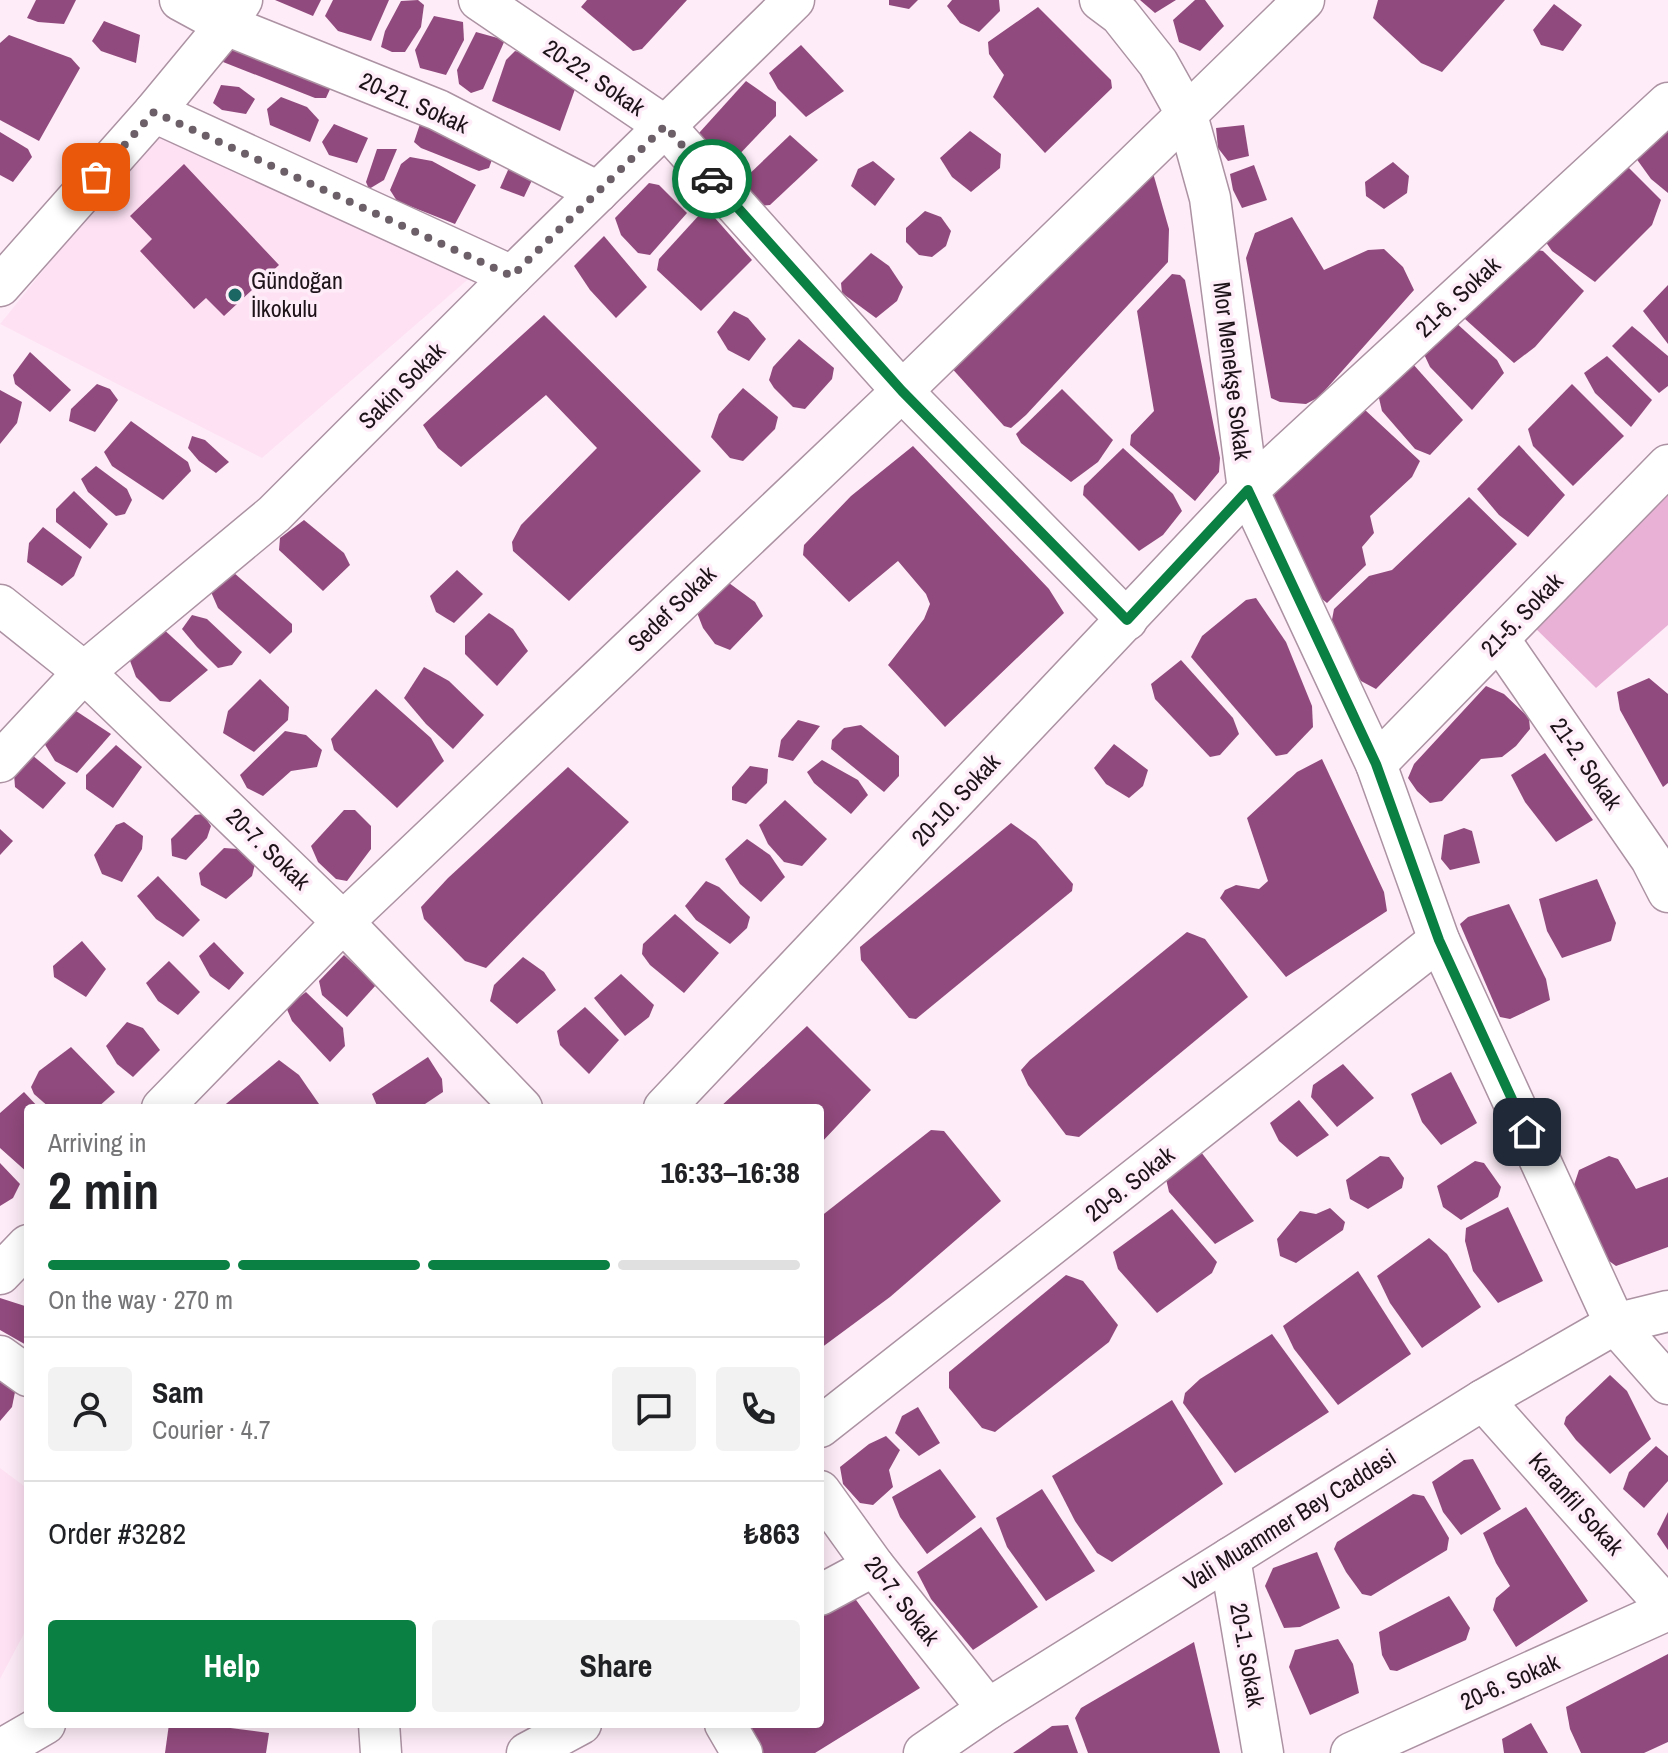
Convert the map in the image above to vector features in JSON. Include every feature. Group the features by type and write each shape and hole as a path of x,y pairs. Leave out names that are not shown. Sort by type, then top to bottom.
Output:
{"street":[{"name":"20-21. Sokak","path":"180,0 234,12 438,110 598,192"},
{"name":"20-22. Sokak","path":"479,0 665,126 902,391 1127,620"},
{"name":"Sakin Sokak","path":"0,762 84,672 274,514 794,0"},
{"name":"Mor Menekşe Sokak","path":"1100,0 1120,15 1158,63 1187,115 1210,198 1248,490 1376,764 1439,940 1615,1324 1668,1384"},
{"name":"Sedef Sokak","path":"166,1104 343,922 902,391 1304,0"},
{"path":"0,286 154,112 234,12"},
{"name":"21-6. Sokak","path":"1248,490 1668,103"},
{"path":"154,112 512,276"},
{"name":"21-5. Sokak","path":"1376,764 1668,465"},
{"name":"20-10. Sokak","path":"668,1104 1248,490"},
{"name":"20-7. Sokak","path":"0,605 84,672 343,922 518,1104"},
{"name":"21-2. Sokak","path":"1499,639 1662,866"},
{"name":"20-9. Sokak","path":"824,1424 1439,940"},
{"path":"0,1274 24,1249"},
{"name":"Vali Muammer Bey Caddesi","path":"924,1753 988,1709 1483,1400 1615,1324 1668,1311"},
{"path":"0,1356 24,1373"},
{"name":"Karanfil Sokak","path":"1483,1400 1668,1609"},
{"name":"20-7. Sokak","path":"824,1497 874,1566 988,1709"},
{"name":"20-1. Sokak","path":"1230,1558 1263,1753"},
{"path":"824,1593 874,1566"},
{"name":"20-6. Sokak","path":"1351,1753 1668,1609"},
{"path":"0,1750 38,1728"},
{"path":"379,1728 381,1753"},
{"path":"527,1753 574,1728"},
{"path":"727,1728 742,1753"}],"shaded area":[{"name":"Gündoğan İlkokulu","path":"156,130 480,269 262,458 0,324"},
{"path":"1668,486 1668,625 1596,688 1527,620"},
{"path":"0,1468 24,1486 24,1634 0,1679"}],"building":[{"path":"36,0 76,0 64,24 27,18"},
{"path":"275,0 321,0 313,16"},
{"path":"333,0 389,0 371,41 338,31 325,16"},
{"path":"418,0 424,5 421,27 405,52 392,52 381,47 385,31 401,1"},
{"path":"587,0 687,0 642,49 633,51 581,7"},
{"path":"889,0 918,0 909,9 889,5"},
{"path":"952,0 999,0 1000,11 979,32 960,23 947,6"},
{"path":"1140,0 1176,0 1155,13"},
{"path":"1195,0 1205,0 1224,26 1200,51 1179,42 1173,20"},
{"path":"1378,0 1505,0 1442,72 1421,63 1373,18"},
{"path":"1554,4 1582,25 1563,51 1541,45 1533,30"},
{"path":"1038,7 1111,80 1112,88 1045,153 993,97 1004,75 989,54 988,42"},
{"path":"434,16 463,22 464,40 446,75 420,68 415,50"},
{"path":"104,21 140,35 136,63 101,51 92,41"},
{"path":"476,32 505,40 483,89 471,93 459,84 457,70"},
{"path":"9,35 71,58 80,68 39,141 0,120 0,43"},
{"path":"224,39 331,87 326,98 315,98 218,60"},
{"path":"801,45 844,91 806,117 778,89 769,73"},
{"path":"515,51 549,59 579,78 560,131 492,101 506,60"},
{"path":"746,81 776,102 776,116 734,160 722,161 699,133"},
{"path":"221,85 239,87 255,99 246,114 222,110 213,103"},
{"path":"281,97 307,107 319,120 310,142 270,125 267,109"},
{"path":"436,116 494,154 489,168 479,171 421,148 414,142 420,124"},
{"path":"334,124 368,138 357,163 329,155 322,142"},
{"path":"1244,125 1249,156 1228,161 1218,148 1216,128"},
{"path":"1668,129 1668,193 1651,179 1633,154"},
{"path":"970,131 1001,154 1000,168 971,192 952,177 940,158"},
{"path":"0,132 28,149 32,157 13,182 0,175"},
{"path":"790,135 818,160 770,205 760,206 740,188 743,180"},
{"path":"377,149 397,149 384,180 369,189 366,182"},
{"path":"410,157 432,161 476,185 455,224 397,201 390,190 401,164"},
{"path":"512,161 535,174 524,197 500,188"},
{"path":"873,161 895,179 875,206 851,186 858,169"},
{"path":"1393,162 1409,176 1407,193 1384,209 1366,196 1365,182"},
{"path":"184,164 279,265 224,316 206,298 194,309 140,251 152,239 130,216"},
{"path":"1254,165 1267,200 1242,208 1233,190 1230,174"},
{"path":"1618,166 1629,168 1661,200 1652,225 1595,282 1552,251 1543,238"},
{"path":"1153,173 1169,229 1168,262 1026,415 1011,428 1004,426 948,364"},
{"path":"649,183 659,185 687,213 650,255 638,253 621,235 615,218"},
{"path":"925,211 941,217 951,231 946,246 932,257 919,255 906,242 906,228"},
{"path":"701,213 715,218 752,260 701,311 657,270 659,259"},
{"path":"1292,217 1324,270 1368,250 1384,249 1403,267 1414,290 1319,397 1306,404 1280,402 1271,398 1246,258 1255,233"},
{"path":"604,236 647,287 616,318 590,290 574,266"},
{"path":"1525,248 1543,251 1584,291 1535,347 1514,363 1465,319 1468,302"},
{"path":"871,253 889,266 903,287 897,301 876,318 842,293 841,283"},
{"path":"1172,274 1180,275 1185,280 1220,458 1219,472 1195,501 1130,445 1131,435 1154,411 1137,311"},
{"path":"1668,285 1668,344 1643,311"},
{"path":"734,311 748,318 766,339 749,361 728,350 717,332"},
{"path":"544,315 701,471 569,601 513,551 512,542 521,525 597,448 546,395 461,467 438,448 423,425"},
{"path":"1454,321 1497,360 1504,373 1472,410 1430,367 1423,352"},
{"path":"1632,326 1668,356 1668,386 1659,393 1612,346"},
{"path":"799,339 834,368 832,379 805,409 793,407 769,380 773,367"},
{"path":"30,352 71,390 50,412 15,384 13,375"},
{"path":"1607,356 1652,400 1631,427 1595,393 1584,373"},
{"path":"1412,363 1463,420 1430,455 1415,449 1382,411 1378,394"},
{"path":"97,384 110,389 118,400 95,432 69,421 71,409"},
{"path":"1572,384 1624,436 1573,486 1533,446 1528,429"},
{"path":"743,388 778,417 775,429 743,461 730,458 711,437 719,414"},
{"path":"1062,389 1113,440 1098,462 1071,482 1021,443 1016,434"},
{"path":"0,390 22,402 17,423 0,444"},
{"path":"1364,409 1420,461 1412,477 1370,516 1374,533 1362,547 1366,565 1327,603 1312,591 1272,499 1281,482"},
{"path":"131,421 188,462 191,471 163,500 112,466 104,452"},
{"path":"192,436 205,440 229,462 216,473 188,448"},
{"path":"1519,445 1565,495 1528,537 1499,515 1477,489"},
{"path":"913,446 1049,589 1064,613 945,727 888,665 924,619 930,604 926,594 898,561 849,602 803,555 804,545 851,496"},
{"path":"1123,448 1173,494 1182,511 1163,535 1139,551 1083,495 1084,486"},
{"path":"96,466 127,489 132,500 125,514 116,516 88,492 81,479"},
{"path":"74,491 108,524 90,549 56,522 56,509"},
{"path":"1469,497 1517,544 1376,689 1361,681 1341,649 1331,625 1334,609 1369,576 1392,570"},
{"path":"304,520 344,553 350,565 323,591 279,550 280,538"},
{"path":"43,527 82,557 74,576 62,586 27,562 29,543"},
{"path":"457,570 483,594 454,623 436,612 430,596"},
{"path":"233,572 292,624 292,632 270,654 218,608 211,592"},
{"path":"729,583 755,602 763,616 730,650 715,644 703,628 696,610"},
{"path":"1256,598 1286,642 1312,706 1313,727 1287,754 1276,756 1191,657 1202,636 1246,600"},
{"path":"489,613 513,629 528,651 497,686 465,654 465,636"},
{"path":"192,615 207,619 242,652 232,665 218,668 182,629"},
{"path":"160,626 208,670 170,702 160,701 136,677 129,658"},
{"path":"1181,660 1233,718 1239,734 1220,755 1210,757 1155,699 1151,684"},
{"path":"424,667 449,681 484,715 453,749 404,698"},
{"path":"1649,678 1668,694 1668,783 1663,787 1620,710 1617,692"},
{"path":"260,679 289,707 288,720 254,752 223,733 228,711"},
{"path":"1486,686 1504,694 1529,718 1530,729 1502,757 1481,759 1442,801 1430,803 1408,778 1414,764"},
{"path":"376,689 431,738 444,761 397,808 334,750 331,739"},
{"path":"73,709 111,734 77,773 55,761 44,743"},
{"path":"798,720 820,726 793,761 778,757 781,740"},
{"path":"861,725 899,756 899,776 884,792 831,749 832,740 844,728"},
{"path":"285,731 306,735 322,750 317,767 291,771 263,796 247,788 240,775"},
{"path":"1114,744 1148,770 1143,786 1129,798 1106,784 1094,768"},
{"path":"116,745 142,767 113,808 86,789 86,775"},
{"path":"1545,753 1593,820 1556,842 1525,802 1511,775"},
{"path":"32,755 66,783 43,809 15,787 14,774"},
{"path":"1322,759 1384,892 1387,911 1286,977 1220,898 1225,890 1236,885 1259,889 1268,881 1247,818 1297,772"},
{"path":"822,760 858,780 868,795 851,814 814,783 807,772"},
{"path":"750,766 768,769 767,783 746,804 732,800 732,787"},
{"path":"568,767 629,822 486,968 465,961 424,919 421,907"},
{"path":"785,800 827,839 802,866 784,862 768,844 759,825"},
{"path":"344,810 355,810 371,826 371,849 347,881 336,879 318,862 311,846"},
{"path":"203,814 211,826 207,838 186,860 172,856 171,839 195,815"},
{"path":"124,822 143,836 142,849 122,882 102,874 94,855 116,825"},
{"path":"1011,823 1036,841 1073,884 1072,891 916,1019 909,1018 861,960 860,947"},
{"path":"1464,828 1472,831 1480,863 1450,870 1441,859 1444,835"},
{"path":"0,829 13,841 0,855"},
{"path":"747,839 770,855 785,877 761,902 740,884 725,859"},
{"path":"224,848 238,849 255,864 252,876 226,899 201,885 199,873"},
{"path":"158,876 200,920 183,937 156,919 137,896"},
{"path":"1597,879 1616,923 1611,941 1562,958 1547,931 1539,899"},
{"path":"706,881 719,887 750,917 747,928 730,944 696,920 685,906"},
{"path":"1509,904 1546,979 1550,1000 1510,1019 1500,1017 1460,924 1468,917"},
{"path":"675,914 719,953 684,993 650,965 642,954 643,944"},
{"path":"1187,932 1205,939 1248,997 1079,1137 1066,1135 1028,1085 1021,1070"},
{"path":"82,941 106,969 86,997 54,977 53,966"},
{"path":"214,942 244,973 229,990 210,976 199,956"},
{"path":"344,955 376,985 347,1017 322,995 319,981"},
{"path":"523,957 544,972 556,990 517,1024 490,1001 494,985"},
{"path":"169,961 200,992 178,1015 158,1001 146,983"},
{"path":"621,974 654,1005 649,1017 625,1036 594,998"},
{"path":"306,992 343,1028 345,1046 330,1062 292,1021 286,1007"},
{"path":"585,1007 619,1040 589,1074 560,1045 557,1031"},
{"path":"127,1022 143,1028 160,1050 133,1077 117,1064 106,1046"},
{"path":"807,1026 871,1090 824,1140 824,1104 723,1104"},
{"path":"71,1047 115,1092 102,1104 45,1104 31,1087 39,1071"},
{"path":"428,1057 442,1079 443,1092 425,1104 376,1104 372,1094"},
{"path":"279,1060 299,1075 319,1104 226,1104"},
{"path":"1343,1064 1374,1098 1337,1127 1311,1097 1313,1085"},
{"path":"1451,1072 1477,1123 1441,1145 1422,1122 1411,1094"},
{"path":"24,1092 35,1104 24,1104 24,1169 0,1148 0,1113"},
{"path":"1299,1100 1329,1135 1297,1157 1279,1141 1270,1123"},
{"path":"931,1130 944,1131 1001,1201 890,1297 824,1346 824,1214"},
{"path":"1201,1152 1254,1221 1215,1244 1169,1192 1166,1179"},
{"path":"1380,1156 1389,1157 1404,1178 1402,1188 1368,1209 1350,1199 1346,1180"},
{"path":"1609,1156 1618,1159 1636,1189 1668,1177 1668,1247 1616,1266 1605,1258 1574,1185 1579,1170"},
{"path":"1475,1161 1484,1163 1501,1187 1498,1197 1461,1220 1443,1207 1437,1186"},
{"path":"0,1163 20,1184 13,1198 0,1206"},
{"path":"1508,1207 1543,1281 1498,1303 1473,1271 1465,1241 1466,1228"},
{"path":"1330,1208 1345,1222 1343,1230 1296,1263 1280,1256 1277,1239 1300,1211 1316,1214"},
{"path":"1172,1209 1217,1262 1212,1273 1157,1313 1118,1269 1113,1252"},
{"path":"1429,1238 1447,1254 1481,1307 1422,1348 1390,1303 1377,1276"},
{"path":"1358,1271 1411,1354 1338,1405 1294,1349 1283,1326"},
{"path":"1066,1275 1083,1281 1118,1325 1109,1342 995,1432 982,1428 949,1388 949,1372"},
{"path":"0,1298 24,1306 24,1344 0,1330"},
{"path":"1272,1334 1329,1412 1235,1473 1183,1403 1185,1393 1200,1379"},
{"path":"1610,1375 1627,1391 1651,1439 1610,1474 1564,1424 1566,1417"},
{"path":"0,1380 15,1392 12,1407 0,1421"},
{"path":"1172,1400 1223,1484 1112,1562 1097,1553 1075,1521 1052,1476"},
{"path":"918,1407 940,1443 919,1456 895,1433 902,1416"},
{"path":"886,1436 900,1450 889,1470 893,1487 873,1505 860,1503 843,1484 840,1467 869,1444"},
{"path":"1656,1446 1668,1456 1668,1481 1644,1508 1623,1489 1629,1472"},
{"path":"1473,1459 1501,1509 1461,1535 1443,1512 1432,1482 1464,1460"},
{"path":"940,1469 976,1517 927,1554 900,1517 892,1497"},
{"path":"1042,1489 1095,1571 1046,1601 1007,1547 996,1518"},
{"path":"1413,1494 1424,1496 1449,1538 1447,1550 1371,1596 1362,1594 1334,1549 1337,1542"},
{"path":"1526,1507 1588,1601 1516,1647 1493,1610 1496,1598 1510,1586 1483,1533"},
{"path":"1668,1512 1668,1550 1657,1534"},
{"path":"981,1527 1038,1607 973,1650 931,1599 917,1572"},
{"path":"1317,1552 1340,1608 1300,1627 1284,1628 1265,1586 1273,1568"},
{"path":"851,1593 920,1688 815,1753 762,1753 746,1728 824,1728 824,1610"},
{"path":"1449,1596 1470,1628 1466,1640 1397,1671 1390,1670 1382,1655 1379,1632"},
{"path":"1338,1639 1353,1664 1359,1693 1310,1715 1289,1667 1295,1650"},
{"path":"1194,1642 1220,1753 1088,1753 1075,1718 1081,1708"},
{"path":"1668,1654 1668,1742 1644,1753 1581,1753 1570,1729 1566,1707"},
{"path":"1531,1723 1548,1753 1504,1753 1502,1739"},
{"path":"1068,1725 1078,1753 1013,1753 1052,1726"},
{"path":"168,1728 230,1728 269,1733 266,1753 165,1753"}],"way so far":[{"path":"96,177 154,112 512,276 665,126 712,179"}],"place":[{"name":"Gündoğan İlkokulu","path":"235,295"}],"route":[{"path":"712,179 902,391 1127,620 1248,490 1376,764 1439,940 1527,1132"}]}
